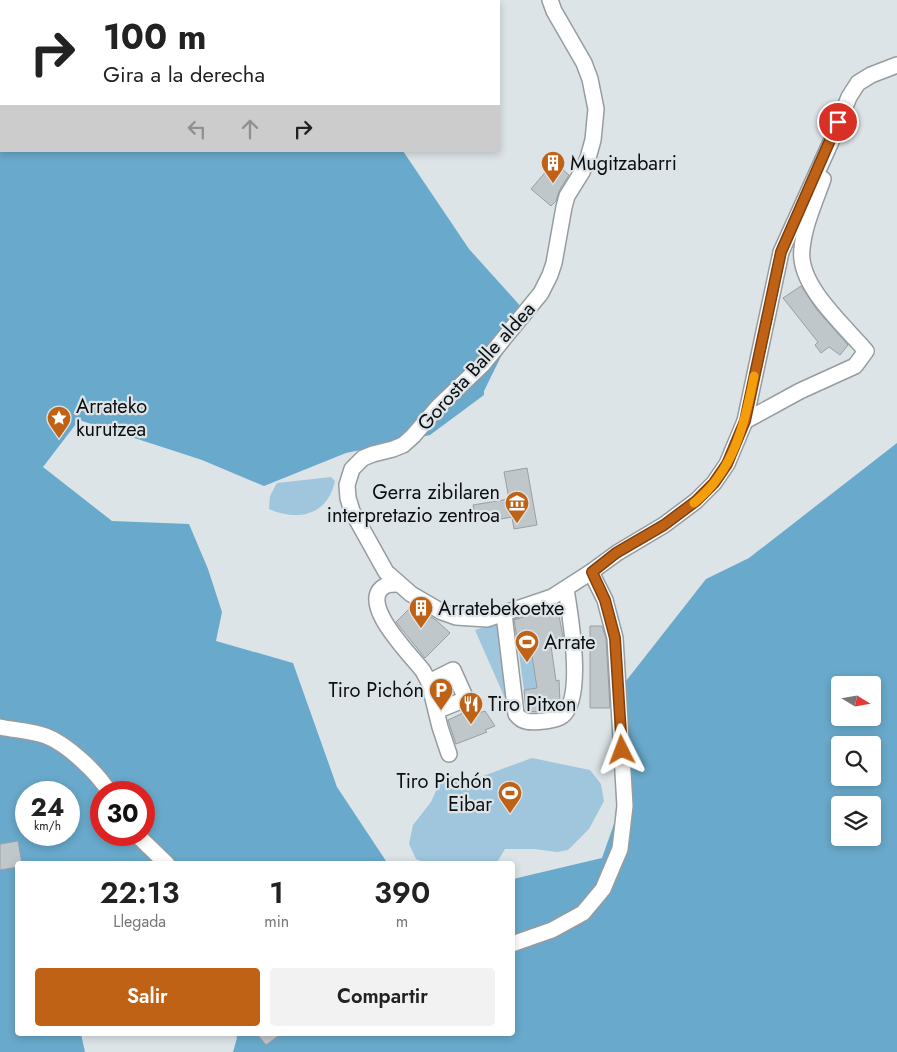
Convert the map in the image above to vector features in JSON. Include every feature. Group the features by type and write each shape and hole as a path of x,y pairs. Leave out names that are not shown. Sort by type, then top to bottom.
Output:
{"street":[{"name":"Gorosta Balle aldea","path":"550,0 554,11 584,63 590,79 596,109 593,140 582,172 567,196 554,263 541,293 483,364 403,444 363,458 352,469 347,485 352,511 392,584 442,612 456,617 487,618 552,597 592,572 616,553 664,525 696,501 714,483 727,464 745,421 781,252 830,144"},
{"path":"745,421 800,391 855,366 866,351 815,292 802,265 801,251 806,230 827,168 830,144 849,97 858,83 871,74 897,66"},
{"path":"515,943 552,930 583,913 603,889 620,850 625,806 615,638 605,600 592,572"},
{"path":"392,584 379,592 377,601 379,610 386,624 424,672 429,682 449,754"},
{"path":"504,614 516,714 526,722 554,720 563,716 571,704 574,682 574,634 566,589"},
{"path":"429,682 453,670 466,699 436,711"},
{"path":"0,727 46,736 76,755 102,781"},
{"path":"148,846 164,861"}],"shaded area":[{"path":"0,152 404,152 469,249 524,310 484,391 484,395 430,435 346,453 264,486 202,460 79,420 43,467 112,521 189,524 208,569 222,612 216,641 293,663 337,787 386,861 15,861 15,1036 81,1036 85,1052 0,1052"},
{"path":"897,443 897,1052 233,1052 236,1036 515,1036 515,879 602,858 615,821 626,681 706,579 749,558"},
{"path":"331,477 335,481 326,502 310,513 291,515 269,509 270,496 277,483"},
{"name":"Arrate","path":"496,623 515,712 511,712 475,630"},
{"name":"Arrate","path":"529,636 537,688 524,690 517,638"},
{"name":"Tiro Pichón Eibar","path":"532,758 590,770 601,784 604,801 589,829 568,850 557,852 534,849 505,849 498,861 420,861 416,859 409,844 413,825 431,802 443,775 472,780"}],"building":[{"name":"Mugitzabarri","path":"554,162 569,175 559,191 556,201 551,206 531,189"},
{"path":"801,286 817,310 848,345 840,355 829,347 821,353 815,345 818,342 783,298"},
{"path":"527,468 537,525 514,529 512,517 490,521 489,515 476,518 473,505 509,499 504,472"},
{"name":"Arratebekoetxe","path":"412,606 436,620 450,633 425,658 396,622"},
{"path":"558,610 563,637 550,639 556,681 559,680 560,702 547,704 553,710 528,712 526,711 524,690 537,688 529,636 517,638 514,620 532,614"},
{"path":"590,626 602,626 606,639 610,708 590,708"},
{"name":"Tiro Pitxon","path":"476,707 479,713 485,711 495,726 485,730 487,732 456,744 448,720"},
{"path":"15,842 15,846 19,846 21,861 15,861 15,868 0,870 0,844"},
{"path":"259,1036 278,1036 266,1045"}],"slow traffic":[{"path":"694,503 714,483 727,464 745,421 754,376"}],"place":[{"name":"Mugitzabarri","path":"553,184"},
{"name":"Arrateko kurutzea","path":"59,439"},
{"name":"Gerra zibilaren interpretazio zentroa","path":"517,524"},
{"name":"Arratebekoetxe","path":"421,629"},
{"name":"Arrate","path":"527,663"},
{"name":"Tiro Pichón","path":"441,711"},
{"name":"Tiro Pitxon","path":"471,725"},
{"name":"Tiro Pichón Eibar","path":"510,814"}],"route":[{"path":"622,750 615,638 605,600 592,572 616,553 664,525 696,501 714,483 727,464 745,421 781,252 830,144 838,122"}]}
